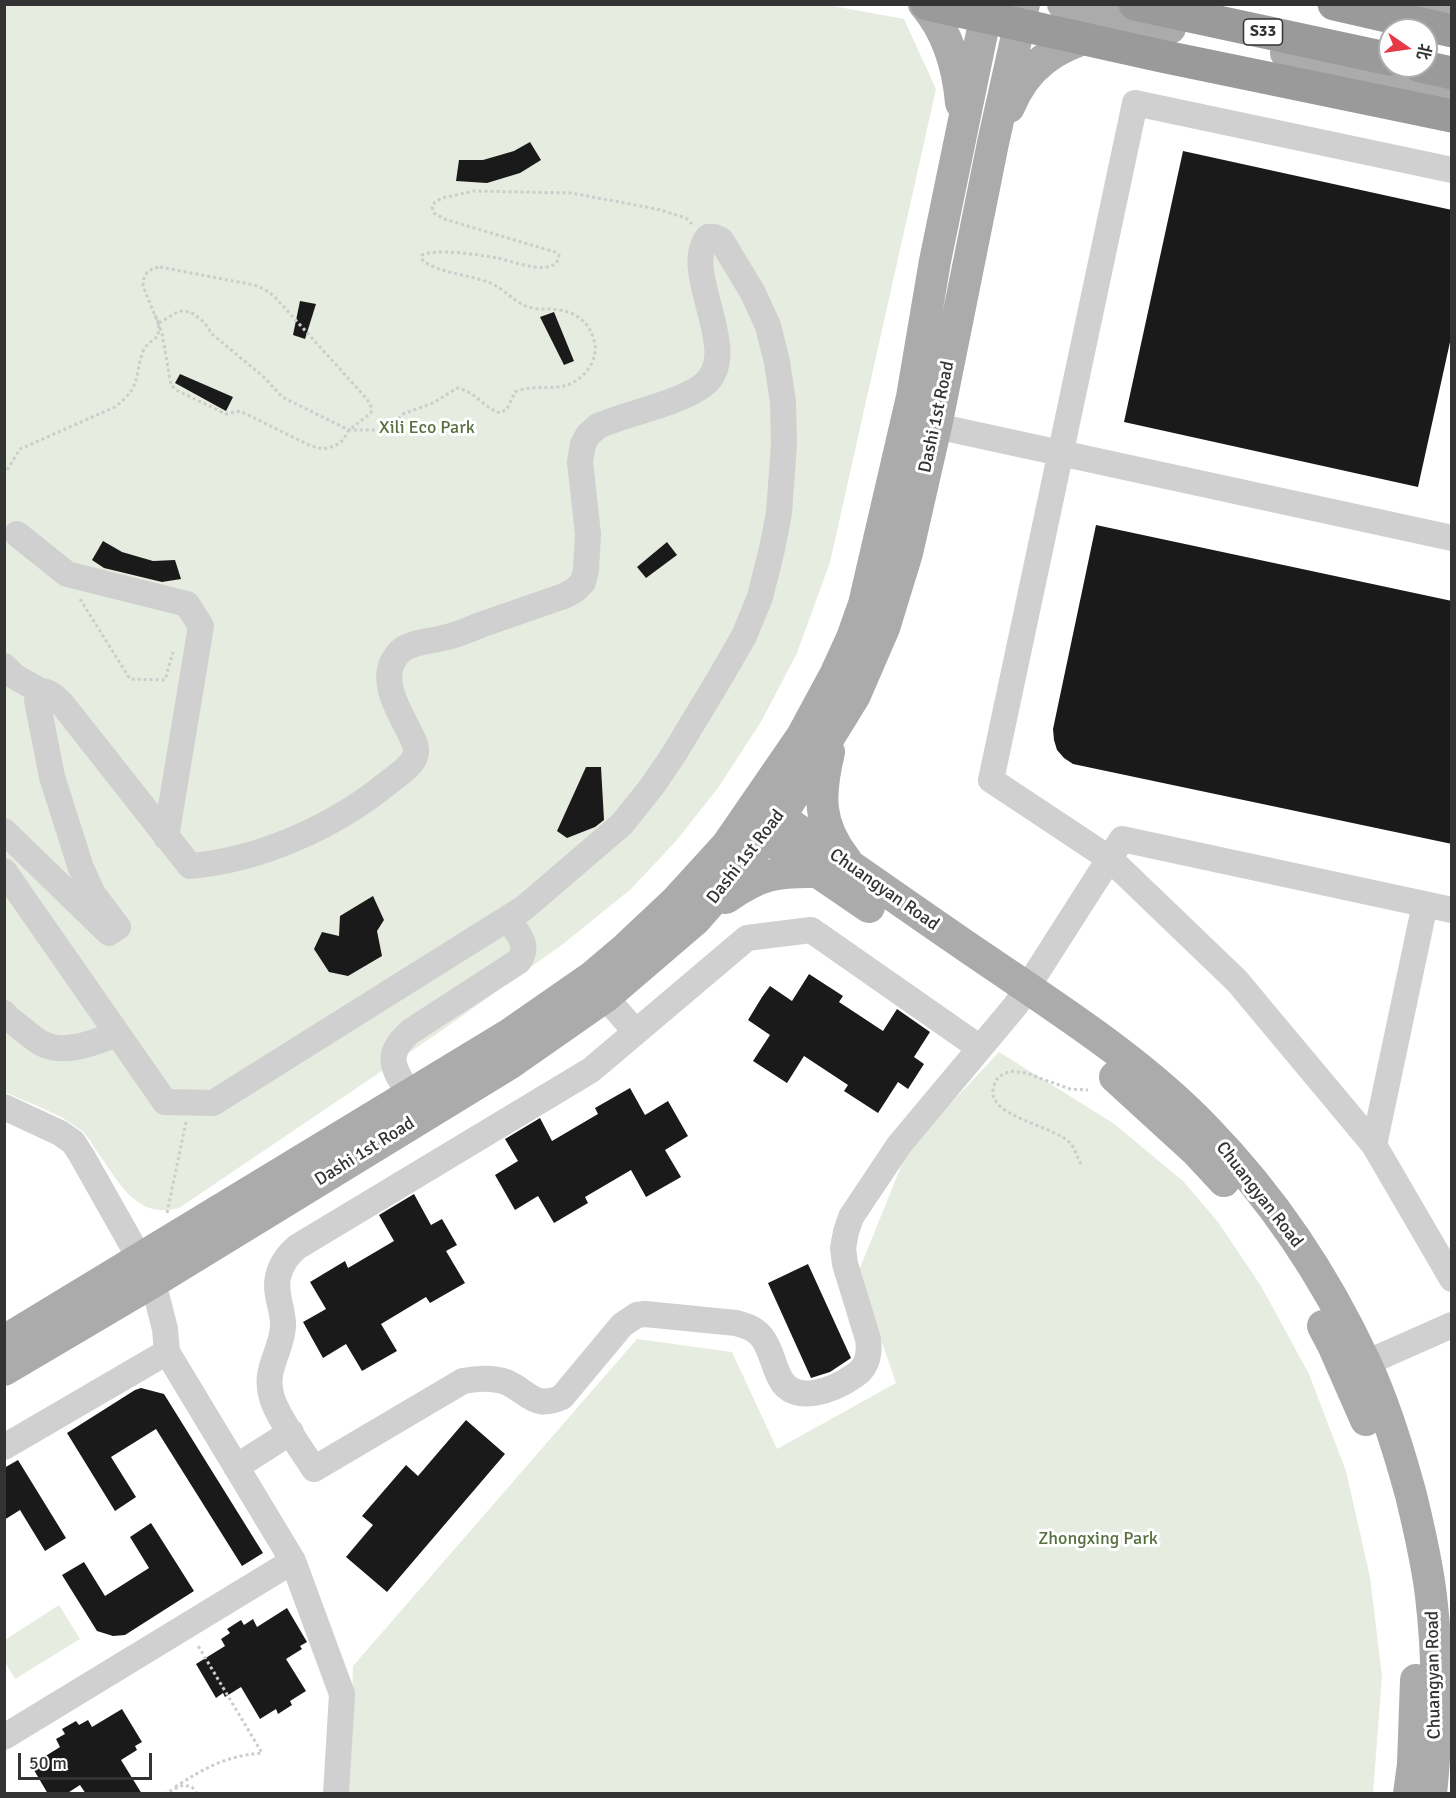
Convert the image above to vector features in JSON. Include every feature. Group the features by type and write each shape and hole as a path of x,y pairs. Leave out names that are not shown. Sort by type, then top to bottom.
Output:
{"highway":[{"path":"926,4 1161,56 1452,116"},
{"path":"1334,4 1452,31"},
{"name":"S33","path":"1147,15 1378,57"}],"main road":[{"path":"926,4 953,57 960,91 961,135"},
{"name":"Dashi 1st Road","path":"4,1341 151,1263 512,1062 605,997 640,969 696,919 739,870 761,819 836,673 864,604 912,397 935,261 988,4"},
{"name":"Dashi 1st Road","path":"4,1371 151,1263 410,1095 510,1034 592,977 675,903 727,845 761,819 833,733 855,695 888,617 907,553 936,426 993,143 1024,4"},
{"path":"1063,4 1147,15 1452,90"},
{"path":"1427,4 1452,10"},
{"path":"993,143 1012,98 1033,69 1070,42 1105,32 1147,15"},
{"path":"833,733 822,782 821,798 824,820 835,846 854,870"},
{"name":"Chuangyan Road","path":"761,819 854,870 1022,997"},
{"name":"Chuangyan Road","path":"761,819 818,872 1022,997 1118,1051 1165,1091 1214,1138 1243,1171 1304,1253 1335,1305 1355,1367 1403,1466 1420,1530 1431,1594 1437,1668 1437,1733 1431,1794"},
{"path":"696,919 742,886 760,878 777,873 818,872"},
{"name":"Chuangyan Road","path":"1355,1367 1361,1406 1383,1469 1408,1575 1414,1629 1416,1696 1413,1764 1409,1794"}],"street":[{"path":"1452,170 1135,103 991,780 1110,860 1238,981 1374,1144 1452,1279"},
{"path":"4,666 14,676 40,691 53,695 63,705 189,866 219,863 269,848 317,827 378,791 409,765 416,756 416,746 393,697 389,681 390,667 402,649 446,638 564,596 583,582 588,554 588,534 580,462 582,444 598,426 675,399 702,386 710,378 718,358 701,266 701,245 708,237 721,240 753,293 768,326 777,362 783,402 783,466 778,513 760,597 744,636 721,676 674,754 639,804 622,824 508,920 213,1103 165,1102 4,871"},
{"path":"936,426 1060,455 1452,538"},
{"path":"17,534 67,574 187,604 201,626 166,837"},
{"path":"4,831 109,933 118,927 93,894 81,868 52,777 37,700 40,691"},
{"path":"980,1048 811,930 747,938 591,1070 297,1247 287,1256 280,1268 277,1281 283,1327 269,1378 272,1400 314,1469 463,1382 474,1379 498,1380 508,1383 533,1400 553,1402 570,1390 622,1325 637,1315 645,1314 736,1323 750,1327 760,1335 781,1380 790,1390 804,1394 818,1392 849,1380 859,1373 866,1363 869,1352 868,1339 845,1264 843,1248 851,1217 900,1145 980,1048 1022,997 1122,839 1452,910"},
{"path":"1374,1144 1425,904"},
{"path":"410,1095 394,1070 392,1062 394,1050 400,1040 411,1031 519,961 524,946 522,939 508,920"},
{"path":"605,997 636,1032"},
{"path":"4,1013 44,1044 63,1048 86,1045 117,1034"},
{"path":"4,1107 60,1133 73,1142 151,1263 165,1329 167,1352 293,1561 342,1694 336,1794"},
{"path":"1355,1367 1452,1324"},
{"path":"4,1447 167,1352"},
{"path":"236,1467 291,1432"},
{"path":"4,1737 293,1561"}],"path":[{"path":"159,323 179,310 191,312 204,322 212,334 265,378 282,397 350,430 378,430 389,427 403,414 433,403 457,388 471,393 491,410 500,413 507,409 515,392 536,386 556,388 576,382 589,369 596,351 593,333 584,320 569,312 524,306 489,283 440,271 429,266 423,261 422,255 428,253 459,254 497,258 527,267 545,267 557,263 559,255 444,219 434,213 432,207 435,202 442,198 474,191 571,193 648,207 676,215 686,219 708,237"},
{"path":"152,268 264,289 274,296 367,399 371,413 350,430 343,440 323,450 240,411 226,414 176,390 168,380 162,333 155,315 143,286 143,278 152,268"},
{"path":"4,475 20,449 114,407 126,398 135,385 145,347 158,336 159,323 155,315"},
{"path":"67,574 72,586 130,679 165,680 174,648"},
{"path":"1081,1164 1070,1143 1056,1134 1014,1116 996,1103 992,1091 998,1077 1010,1071 1026,1073 1070,1089 1088,1090"},
{"path":"151,1263 189,1104"},
{"path":"164,1794 221,1761 262,1753 186,1626"},
{"path":"175,1787 183,1785 192,1787 197,1794"}],"green space":[{"name":"Xili Eco Park","path":"822,4 904,19 936,89 830,562 797,653 762,720 718,788 676,841 631,889 563,944 441,1031 179,1208 164,1210 139,1203 120,1185 82,1131 55,1114 5,1092 5,5"},
{"name":"Zhongxing Park","path":"999,1052 1113,1123 1183,1181 1218,1222 1261,1286 1309,1374 1346,1471 1370,1577 1382,1676 1373,1793 349,1794 353,1666 637,1339 732,1352 777,1449 896,1383 858,1273 908,1149"},
{"path":"59,1605 80,1639 15,1679 5,1662 5,1640"}],"building":[{"path":"530,142 541,160 520,173 487,183 456,181 459,160 483,160 514,151"},
{"path":"1183,151 1452,210 1452,333 1418,487 1124,422"},
{"path":"300,301 316,304 305,339 293,335"},
{"path":"554,312 574,361 564,365 540,317"},
{"path":"180,374 233,397 226,411 175,383"},
{"path":"1096,525 1452,601 1452,844 1073,764 1064,758 1057,750 1053,729"},
{"path":"103,541 122,552 153,561 175,560 181,579 162,582 104,568 92,560"},
{"path":"667,542 677,555 646,578 637,567"},
{"path":"586,767 601,767 604,820 595,827 567,838 557,831"},
{"path":"373,896 384,920 377,931 382,956 348,976 329,972 314,949 322,932 339,936 340,916"},
{"path":"809,974 843,996 839,1002 883,1031 897,1009 930,1032 914,1057 924,1064 908,1089 898,1082 878,1113 844,1091 848,1085 804,1056 787,1083 753,1061 770,1035 748,1020 762,997 770,986 792,1001"},
{"path":"630,1088 645,1115 668,1101 688,1136 665,1150 681,1177 646,1197 631,1170 585,1197 588,1203 554,1223 538,1196 515,1210 495,1175 518,1161 505,1139 540,1118 552,1141 598,1114 595,1108"},
{"path":"414,1194 431,1225 442,1219 457,1245 446,1251 465,1283 430,1303 426,1297 381,1324 397,1351 362,1371 346,1344 323,1358 303,1322 326,1309 310,1282 345,1261 348,1268 394,1241 379,1215"},
{"path":"808,1264 851,1358 830,1372 811,1378 768,1283"},
{"path":"141,1388 164,1394 263,1553 242,1566 156,1429 111,1457 136,1497 115,1511 67,1433"},
{"path":"466,1420 505,1454 387,1592 346,1557 373,1525 362,1516 406,1465 418,1476"},
{"path":"18,1460 66,1538 45,1551 20,1510 4,1520 4,1468"},
{"path":"151,1523 194,1591 125,1635 113,1636 97,1631 62,1575 84,1562 105,1596 149,1568 130,1537"},
{"path":"287,1608 307,1642 300,1646 302,1649 286,1659 306,1691 290,1701 292,1705 278,1714 276,1709 260,1719 241,1687 225,1697 223,1693 216,1698 196,1664 225,1646 221,1639 230,1633 227,1629 241,1620 244,1625 253,1619 257,1627"},
{"path":"122,1709 142,1742 135,1746 137,1750 121,1760 142,1794 86,1794 80,1785 66,1794 48,1794 31,1765 60,1747 56,1739 65,1734 62,1729 76,1721 79,1725 88,1720 92,1727"}]}
